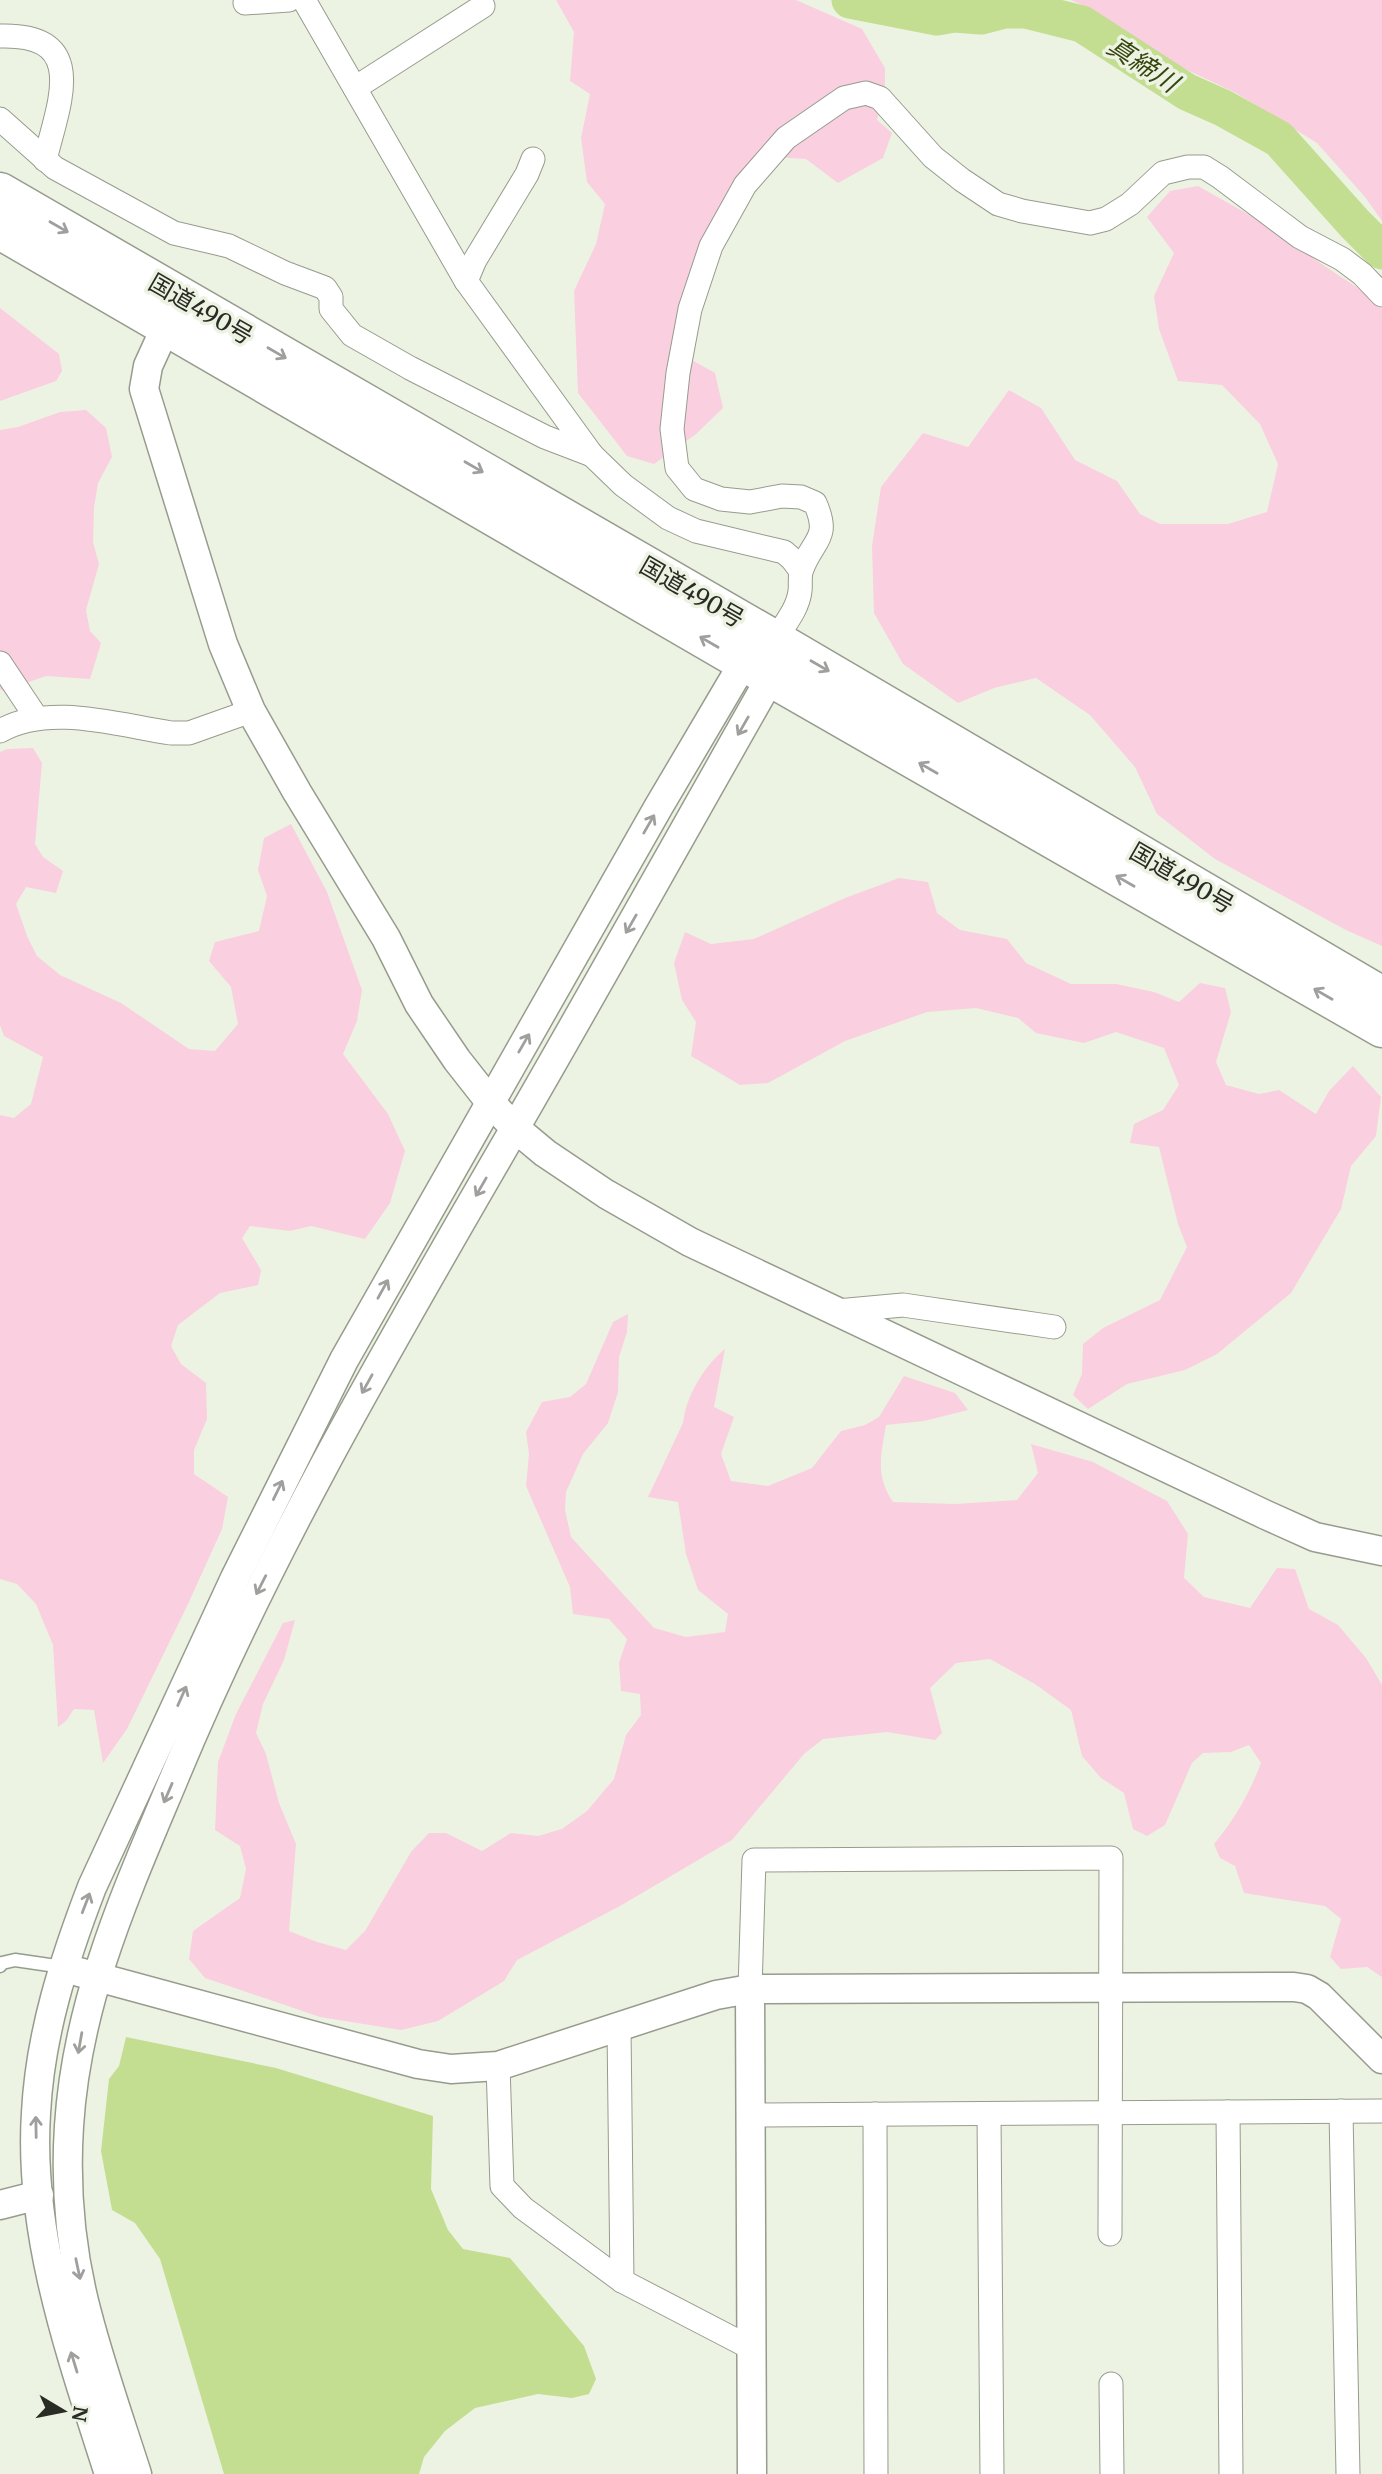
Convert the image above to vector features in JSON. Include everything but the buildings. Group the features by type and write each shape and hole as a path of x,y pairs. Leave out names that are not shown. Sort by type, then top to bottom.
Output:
{"highway":[{"name":"国道490号","path":"0,192 172,312 1382,1028"},
{"name":"国道490号","path":"0,230 172,312"},
{"name":"国道490号","path":"763,660 1382,996"}],"street":[{"path":"245,3 289,0"},
{"path":"304,0 466,281 592,455 623,485 668,518 696,531 783,552 800,571"},
{"path":"355,88 483,6"},
{"path":"0,36 26,38 43,43 57,55 62,71 62,84 45,160"},
{"path":"109,2474 71,2353 51,2277 39,2195 36,2113 51,2010 63,1967 92,1887 259,1529 344,1360 490,1102 797,605 800,571 819,539 823,521 815,503 801,497 782,496 750,502 721,499 694,489 677,468 672,429 678,373 690,309 711,246 745,185 786,138 844,98 866,93 880,98 933,157 998,204 1090,223 1106,219 1130,204 1163,173 1188,167 1204,167 1300,237 1342,258 1382,295"},
{"path":"0,119 45,160 174,233 229,246 285,273 325,288 331,297 331,309 352,335 410,368 545,437 592,455"},
{"path":"466,281 475,260 527,174 533,159"},
{"path":"172,312 148,366 145,398 223,644 251,711 386,937 419,1004 457,1060 490,1102 515,1128 586,1181 690,1242 1315,1537 1382,1551"},
{"path":"137,2474 87,2313 74,2253 69,2196 69,2126 77,2058 96,1976 123,1897 254,1598 307,1493 366,1385 515,1128 763,660"},
{"path":"0,663 36,717"},
{"path":"0,731 36,717 59,716 189,733 251,711"},
{"path":"837,1311 903,1305 1054,1326"},
{"path":"752,2474 750,1989 754,1860 1111,1858 1110,2234"},
{"path":"63,1967 418,2064 451,2069 498,2066 716,1995 750,1989 1307,1989 1319,1996 1382,2059"},
{"path":"619,2028 622,2281"},
{"path":"498,2066 502,2186 523,2208 622,2281 751,2348"},
{"path":"1341,2111 1348,2474"},
{"path":"752,2115 1382,2111"},
{"path":"1228,2112 1231,2474"},
{"path":"875,2114 876,2474"},
{"path":"989,2115 992,2474"},
{"path":"0,2206 39,2195"},
{"path":"1111,2384 1112,2474"}],"lane":[{"path":"0,1966 15,1959 63,1967"}],"shaded area":[{"path":"556,0 796,0 862,29 885,68 885,90 877,120 892,133 883,158 838,183 806,159 760,156 718,209 692,283 676,351 715,373 723,408 696,434 654,464 627,456 578,393 574,291 596,244 605,204 587,182 581,138 590,94 570,81 574,32"},
{"path":"1071,0 1382,0 1382,221 1365,197 1317,143 1236,93 1164,59 1091,9"},
{"path":"1198,186 1274,229 1358,288 1382,309 1382,946 1346,930 1215,859 1157,814 1135,767 1090,715 1036,678 994,688 958,703 903,664 874,613 872,546 881,487 923,433 968,447 1009,390 1041,408 1075,460 1117,481 1140,514 1160,524 1228,524 1267,512 1278,464 1260,424 1222,385 1178,381 1159,329 1154,296 1174,253 1147,217 1170,191"},
{"path":"0,308 59,354 62,371 56,381 0,401"},
{"path":"86,410 106,428 112,457 98,483 93,542 99,564 86,610 90,631 101,643 90,679 46,676 3,691 0,689 0,430 18,427 60,412"},
{"path":"33,748 42,763 35,844 43,857 63,871 56,893 26,887 16,904 37,956 60,975 121,1003 189,1049 215,1051 238,1024 231,987 209,961 215,942 259,931 267,896 258,870 264,838 291,824 327,892 362,990 357,1021 343,1054 388,1114 405,1151 390,1203 365,1239 311,1226 290,1231 250,1226 242,1238 261,1270 258,1285 220,1293 178,1325 171,1346 181,1364 206,1383 207,1419 194,1450 194,1474 228,1497 222,1529 188,1604 127,1729 103,1763 94,1710 74,1709 58,1727 53,1645 36,1604 17,1584 0,1579 0,1115 14,1118 31,1104 43,1057 4,1036 0,1025 0,752 7,749"},
{"path":"899,878 928,882 937,913 960,930 1007,939 1026,963 1071,984 1116,984 1154,992 1179,1002 1200,983 1225,988 1231,1012 1216,1062 1226,1085 1259,1094 1279,1090 1316,1114 1329,1091 1353,1066 1381,1097 1376,1136 1351,1166 1341,1209 1291,1293 1217,1354 1185,1370 1127,1384 1088,1409 1073,1395 1082,1374 1083,1344 1103,1328 1160,1300 1187,1247 1178,1224 1159,1147 1130,1143 1134,1124 1163,1110 1179,1085 1164,1048 1116,1032 1084,1043 1036,1033 1018,1018 976,1008 927,1012 845,1041 768,1083 740,1085 691,1056 696,1022 682,1000 674,963 685,932 711,944 754,939 845,898"},
{"path":"628,1314 627,1332 619,1357 618,1392 608,1423 583,1454 566,1492 565,1510 571,1537 654,1628 686,1637 725,1632 728,1614 698,1590 686,1554 678,1502 648,1497 683,1423 697,1382 725,1349 714,1407 734,1417 721,1454 731,1481 768,1486 812,1468 841,1431 865,1425 879,1417 904,1376 955,1393 968,1410 924,1421 886,1425 881,1465 884,1483 893,1502 955,1504 1017,1500 1038,1473 1031,1444 1093,1462 1167,1501 1188,1534 1184,1578 1204,1597 1250,1608 1277,1568 1295,1569 1309,1609 1338,1625 1366,1658 1382,1685 1382,1977 1367,1967 1341,1969 1330,1957 1341,1919 1325,1906 1244,1893 1235,1866 1220,1858 1214,1844 1241,1806 1261,1763 1249,1745 1231,1752 1203,1753 1192,1763 1165,1825 1147,1836 1133,1829 1124,1793 1101,1778 1082,1756 1071,1710 1035,1684 990,1659 956,1663 930,1688 942,1733 935,1740 887,1732 823,1739 804,1754 732,1840 620,1906 517,1960 504,1981 438,2021 401,2030 320,2017 205,1978 189,1959 193,1931 240,1898 246,1869 240,1846 215,1830 218,1762 236,1714 283,1623 295,1620 284,1660 263,1704 256,1733 266,1754 279,1803 296,1844 289,1931 346,1950 365,1931 411,1852 429,1833 446,1833 482,1851 511,1833 538,1836 562,1829 587,1811 614,1779 626,1735 641,1715 640,1694 621,1691 619,1663 627,1639 609,1619 573,1614 570,1587 526,1486 529,1454 526,1432 542,1402 570,1397 586,1384 613,1322"},
{"path":"126,2037 276,2068 433,2116 431,2189 448,2230 463,2249 510,2258 584,2346 596,2379 589,2394 572,2398 538,2394 475,2408 445,2431 424,2457 419,2474 224,2474 160,2259 135,2223 112,2210 101,2151 109,2079 119,2066"}],"waterway":[{"name":"真締川","path":"850,0 937,17 954,14 981,16 1004,10 1026,10 1082,24 1187,92 1223,108 1279,139 1382,251"}]}
